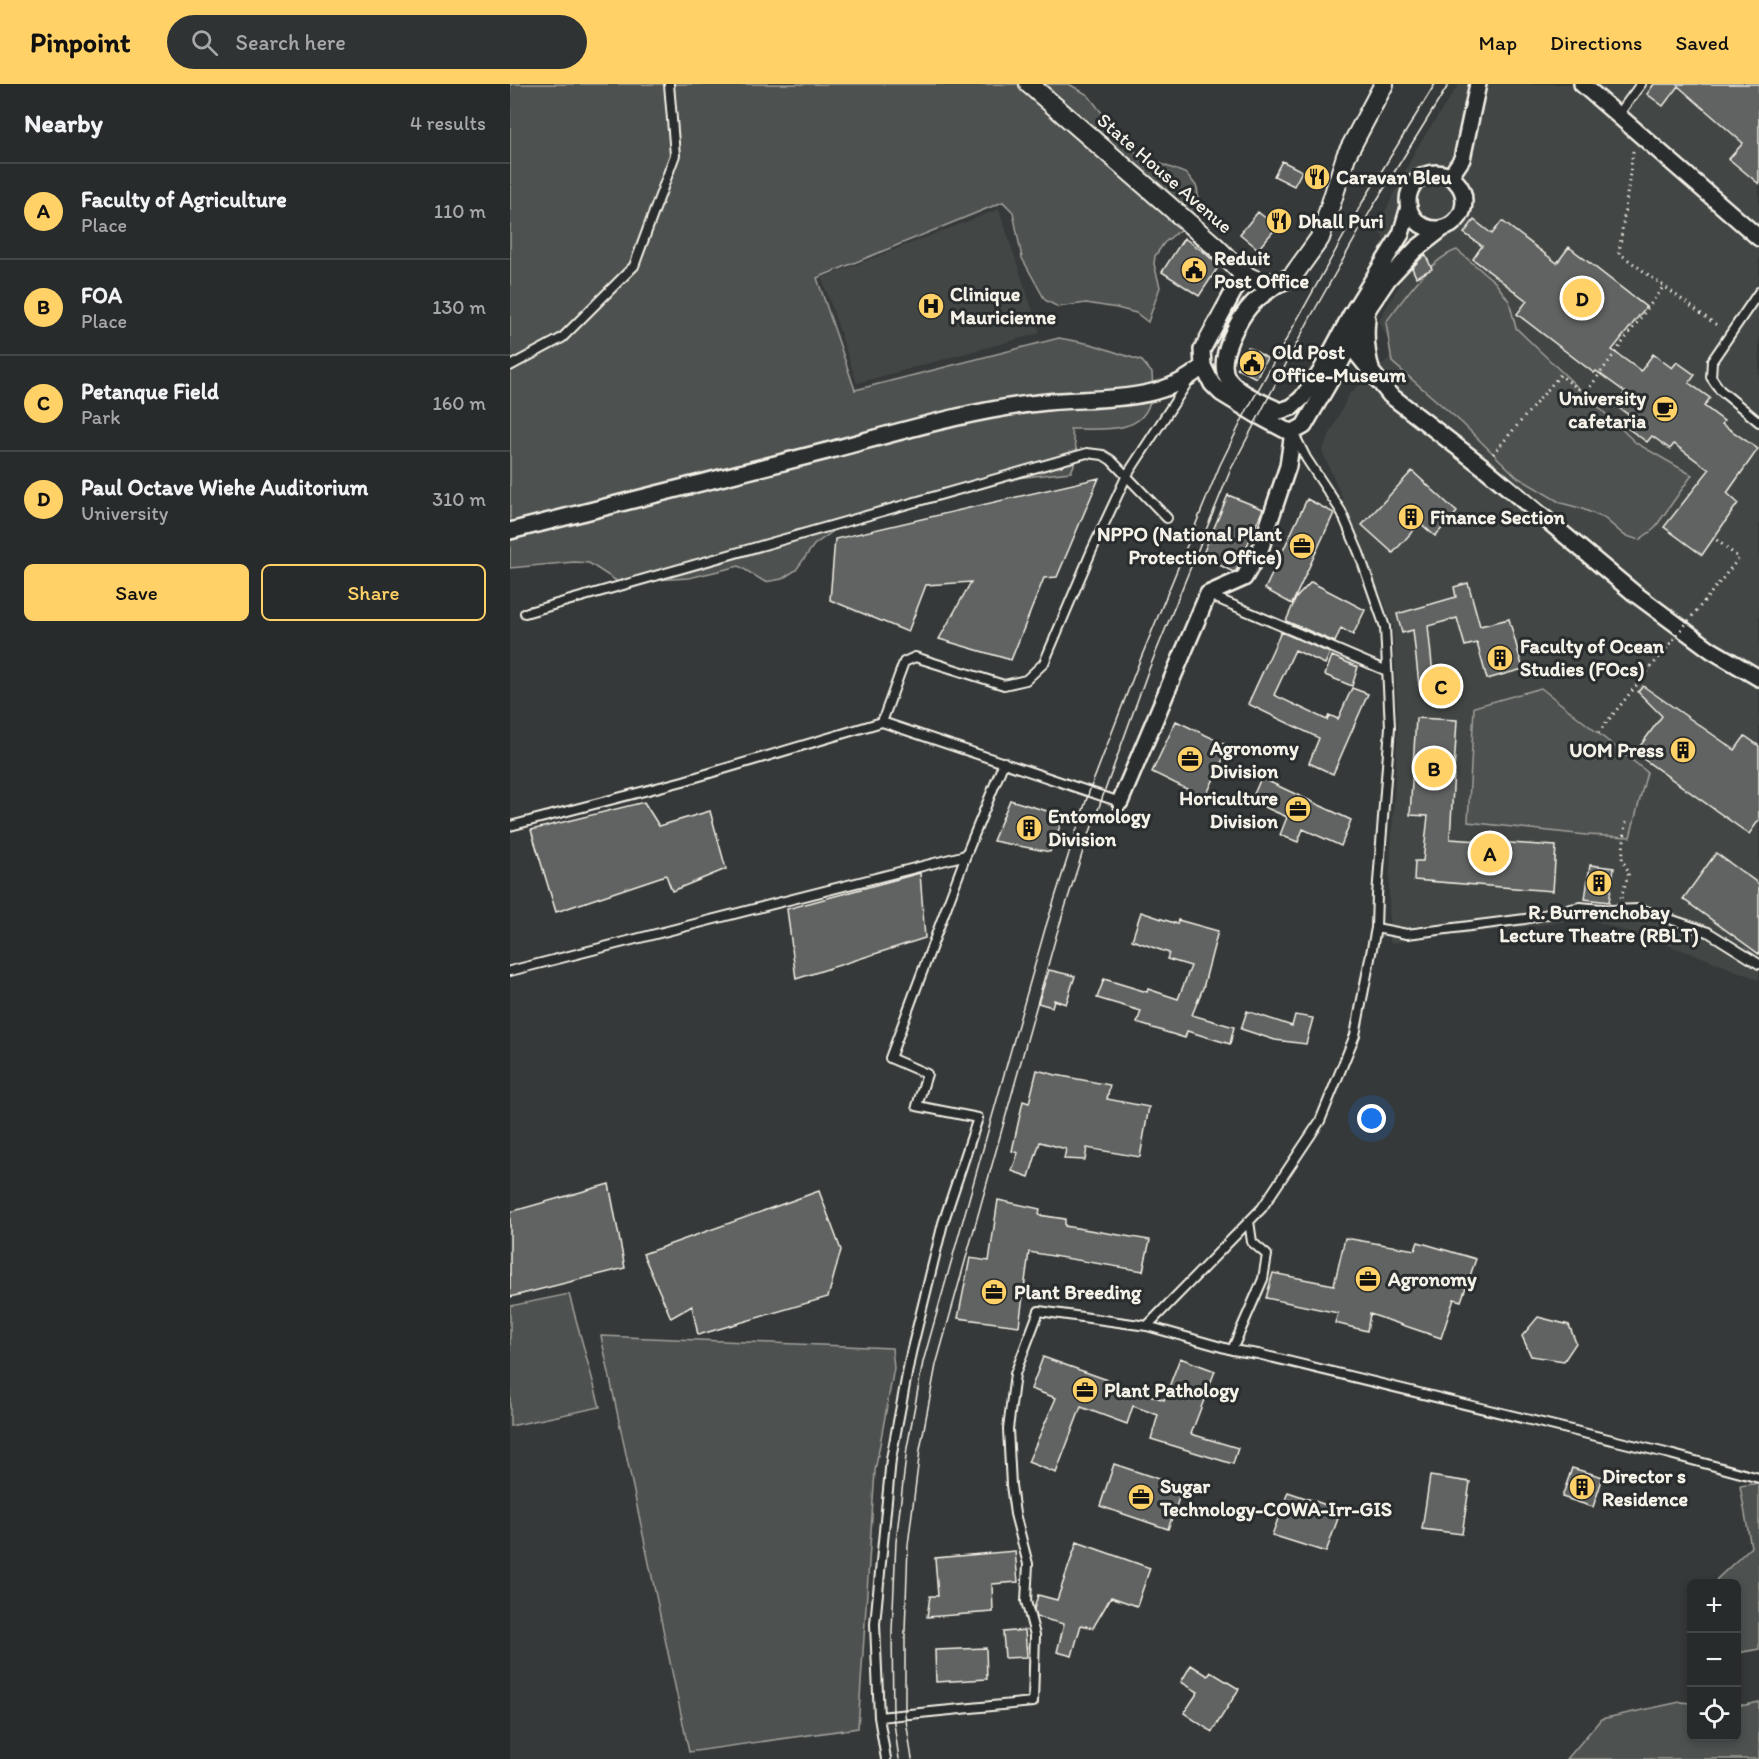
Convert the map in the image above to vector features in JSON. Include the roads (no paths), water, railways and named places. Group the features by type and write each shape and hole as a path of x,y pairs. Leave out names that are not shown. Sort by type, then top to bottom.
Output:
{"street":[{"name":"State House Avenue","path":"1029,84 1216,247 1243,274"},
{"path":"1197,371 1221,393 1257,416 1293,432 1304,426 1369,307 1388,279 1416,249 1443,228 1455,222 1461,215 1464,196 1461,187 1450,177 1438,173 1420,178 1413,184 1401,234 1351,315 1320,373 1302,398 1292,407 1280,411 1229,381 1223,364 1233,334 1252,304 1280,282 1292,277 1320,238 1346,156 1384,84"},
{"path":"1450,177 1462,159 1478,84"},
{"path":"1582,84 1759,238"},
{"path":"1409,207 1414,219 1421,225 1429,228 1443,228"},
{"path":"510,531 959,417 1046,402 1125,396 1161,390 1197,371 1202,350 1243,274 1263,283 1280,282"},
{"path":"1369,307 1365,339 1366,352 1374,377"},
{"path":"1350,345 1390,395 1482,466 1634,593 1711,650 1759,678"},
{"path":"1120,802 1208,594 1244,578 1260,550 1288,466 1293,432"}],"lane":[{"path":"510,366 562,338 633,266 675,155 669,84"},
{"path":"1618,115 1641,84"},
{"path":"1759,292 1712,361 1711,377 1720,390 1759,422"},
{"path":"882,722 904,662 915,657 1004,685 1026,680 1044,663 1092,550 1127,476 1197,371"},
{"path":"1146,1326 1262,1208 1320,1120 1355,1035 1376,928 1390,727 1385,627 1359,553 1341,511 1306,458 1293,432"},
{"path":"525,613 1087,453 1103,455 1127,476 1167,518"},
{"path":"1208,594 1387,670"},
{"path":"510,826 683,781 882,722 1120,802"},
{"path":"886,1759 879,1717 875,1624 891,1459 911,1353 943,1223 978,1119 917,1106 927,1074 890,1058 966,855 1004,762"},
{"path":"510,971 966,855"},
{"path":"1376,928 1407,934 1525,919 1580,907 1612,910 1640,909 1708,932 1759,964"},
{"path":"1232,1350 1263,1279 1267,1255 1252,1242 1249,1221"},
{"path":"879,1717 1033,1702 1035,1635 1026,1601 1028,1564 1015,1514 1008,1429 1015,1374 1039,1311 1146,1326 1232,1350 1258,1354 1666,1453 1759,1478"}],"tram line":[{"path":"899,1759 893,1716 892,1631 896,1542 907,1448 923,1362 1045,929 1070,850 1089,792 1136,670 1220,465 1247,410 1362,203 1435,84"},
{"path":"912,1759 905,1714 905,1631 908,1545 920,1450 936,1365 1057,933 1082,854 1147,674 1231,469 1309,320 1372,208 1449,84"}],"place":[{"name":"Caravan Bleu","path":"1317,177"},
{"name":"Dhall Puri","path":"1279,221"},
{"name":"Reduit Post Office","path":"1194,270"},
{"name":"Paul Octave Wiehe Auditorium","path":"1582,298"},
{"name":"Clinique Mauricienne","path":"931,306"},
{"name":"Old Post Office-Museum","path":"1252,363"},
{"name":"University cafetaria","path":"1665,409"},
{"name":"Finance Section","path":"1411,517"},
{"name":"NPPO (National Plant Protection Office)","path":"1302,546"},
{"name":"Faculty of Ocean Studies (FOcs)","path":"1500,658"},
{"name":"Petanque Field","path":"1441,686"},
{"name":"UOM Press","path":"1683,750"},
{"name":"Agronomy Division","path":"1190,759"},
{"name":"FOA","path":"1434,768"},
{"name":"Horiculture Division","path":"1298,809"},
{"name":"Entomology Division","path":"1029,828"},
{"name":"Faculty of Agriculture","path":"1490,853"},
{"name":"R. Burrenchobay Lecture Theatre (RBLT)","path":"1599,883"},
{"name":"Agronomy","path":"1368,1279"},
{"name":"Plant Breeding","path":"994,1292"},
{"name":"Plant Pathology","path":"1085,1390"},
{"name":"Director s Residence","path":"1582,1487"},
{"name":"Sugar Technology-COWA-Irr-GIS","path":"1141,1497"}]}
